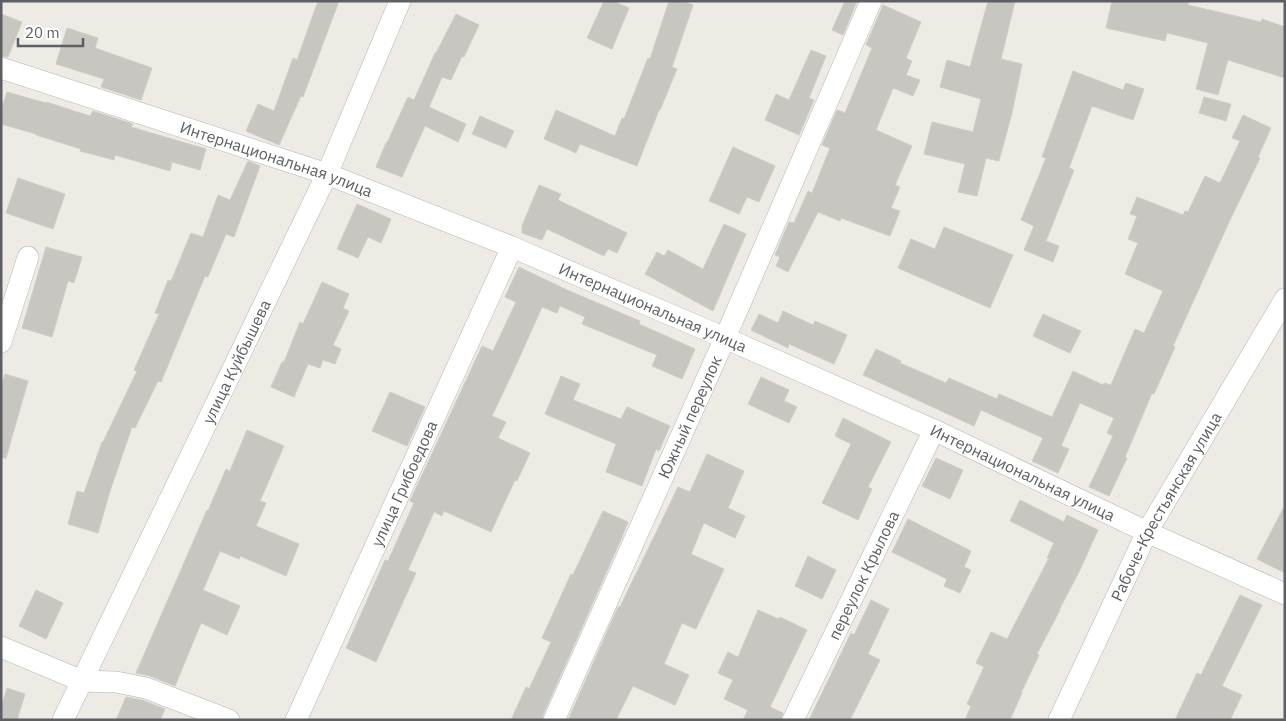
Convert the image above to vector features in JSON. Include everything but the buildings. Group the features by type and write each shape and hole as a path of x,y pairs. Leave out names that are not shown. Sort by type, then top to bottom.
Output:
{"street":[{"name":"улица Куйбышева","path":"63,720 326,174 400,1"},
{"name":"Южный переулок","path":"554,720 725,338 871,1"},
{"name":"Интернациональная улица","path":"1,68 326,174 512,247 934,430 1147,532 1285,594"},
{"name":"улица Грибоедова","path":"296,720 512,247"},
{"path":"1,342 28,257"},
{"name":"Рабоче-Крестьянская улица","path":"1059,720 1147,532 1285,299"},
{"name":"переулок Крылова","path":"793,720 934,430"},
{"path":"1,647 82,681 116,682 146,688 230,720"}]}
